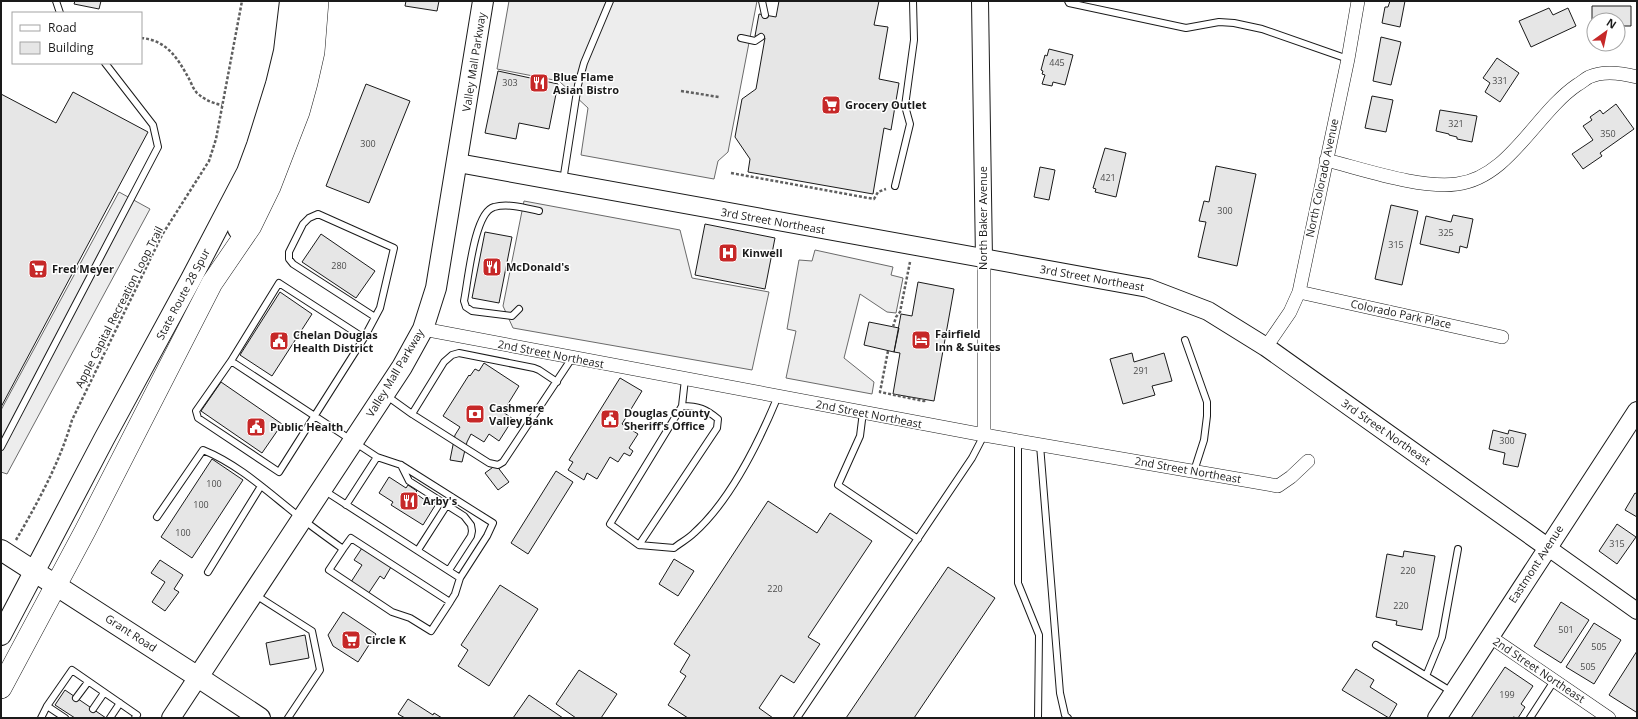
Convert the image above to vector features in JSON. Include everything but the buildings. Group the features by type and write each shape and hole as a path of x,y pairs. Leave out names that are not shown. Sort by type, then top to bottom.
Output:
{"highway":[{"path":"1,688 212,283 251,226 270,187 299,112 307,83 314,52 318,1"}],"main road":[{"name":"State Route 28 Spur","path":"1,635 247,172 276,84 285,45 290,1"},
{"name":"State Route 28 Spur","path":"212,283 252,200 278,134 287,104 299,49 305,1"},
{"name":"Valley Mall Parkway","path":"198,676 402,367 423,329 436,288 458,163 483,1"},
{"name":"3rd Street Northeast","path":"458,163 1148,288 1208,311 1266,347 1547,547"},
{"name":"Eastmont Avenue","path":"1437,718 1637,411"},
{"name":"Grant Road","path":"1,550 198,676 260,718"},
{"path":"172,718 198,676"}],"street":[{"name":"North Baker Avenue","path":"980,1 984,259 984,435"},
{"name":"North Colorado Avenue","path":"1266,347 1290,312 1299,292 1348,59 1358,1"},
{"path":"1326,160 1405,180 1435,185 1457,184 1471,181 1489,172 1503,162 1559,100 1589,77 1605,73 1621,73 1637,77"},
{"name":"Colorado Park Place","path":"1299,292 1502,336"},
{"name":"2nd Street Northeast","path":"423,329 984,435 1278,486 1291,477 1308,461"},
{"name":"3rd Street Northeast","path":"1547,547 1637,611"},
{"name":"2nd Street Northeast","path":"1489,636 1609,718"}],"lane":[{"path":"56,1 60,12"},
{"path":"563,183 578,90 584,63 610,1"},
{"path":"762,1 765,15"},
{"path":"895,186 910,124 905,106 914,40 913,1"},
{"path":"1068,1 1069,3 1186,28 1219,22 1234,23 1262,29 1348,59"},
{"path":"741,38 755,41 761,37"},
{"path":"1,447 158,148 152,125 106,64"},
{"path":"520,309 512,316 472,311 466,307 464,301 477,231 483,216 492,207 505,206 539,211"},
{"path":"364,338 279,283 231,361 196,411 198,418 279,472 364,338 380,308 394,248 318,214 309,218 303,224 288,252 289,259 293,264 375,317"},
{"path":"1185,340 1207,402 1204,440 1194,471"},
{"path":"412,414 444,362 459,353 534,368 557,382"},
{"path":"384,394 412,414 489,463 498,465 503,462 572,358"},
{"path":"231,361 377,456 401,465 493,524 460,578 455,594 450,602 430,632 410,618 392,612 329,570 351,538 450,602"},
{"path":"685,379 682,406 610,524 638,545 674,548 693,534 729,492 766,425 778,396"},
{"path":"638,545 717,428 718,419 710,412 696,406 682,406"},
{"path":"863,412 860,436 838,485 918,539"},
{"path":"797,718 972,458 984,435"},
{"path":"1018,441 1018,583 1039,635 1038,718"},
{"path":"1040,445 1060,693 1068,718"},
{"path":"156,517 204,450 220,456 343,549"},
{"path":"346,505 377,456"},
{"path":"401,465 409,481 464,516 471,525 471,536 449,570"},
{"path":"208,572 261,486"},
{"path":"322,489 460,578"},
{"path":"418,550 452,497"},
{"path":"1426,676 1442,637 1458,549"},
{"path":"253,594 312,631 320,670 288,718"},
{"path":"1376,645 1453,692"},
{"path":"41,718 47,706 72,670 137,715 135,718"},
{"path":"1530,718 1554,681"},
{"path":"76,698 88,682"},
{"path":"93,709 104,693"},
{"path":"110,718 120,703"},
{"path":"47,706 65,716"}],"path":[{"name":"Apple Capital Recreation Loop Trail","path":"23,527 65,444 72,420 162,236 209,161 216,138 242,1"},
{"path":"142,38 164,44 174,54 196,92 210,102 222,105"},
{"path":"681,91 719,97"},
{"path":"731,173 874,199 878,192 895,186"},
{"path":"893,327 896,317 900,312 910,262"},
{"path":"888,351 880,392 924,400"}],"shaded area":[{"path":"509,1 757,1 728,152 718,161 714,179 581,155 588,108 559,81 497,69"},
{"path":"119,192 150,209 7,474 1,472 1,410"},
{"path":"524,201 680,230 692,278 769,292 752,370 513,328 503,306"},
{"path":"815,250 893,267 891,275 903,278 896,313 887,312 860,294 844,358 874,382 872,394 786,378 796,331 787,329 799,260 812,261"}],"place":[{"name":"Blue Flame Asian Bistro","path":"539,83"},
{"name":"Grocery Outlet","path":"831,105"},
{"name":"Kinwell","path":"728,253"},
{"name":"McDonald's","path":"492,267"},
{"name":"Fred Meyer","path":"38,269"},
{"name":"Fairfield Inn & Suites","path":"921,340"},
{"name":"Chelan Douglas Health District","path":"279,341"},
{"name":"Cashmere Valley Bank","path":"475,414"},
{"name":"Douglas County Sheriff's Office","path":"610,419"},
{"name":"Public Health","path":"256,427"},
{"name":"Arby's","path":"409,501"},
{"name":"Circle K","path":"351,640"}]}
